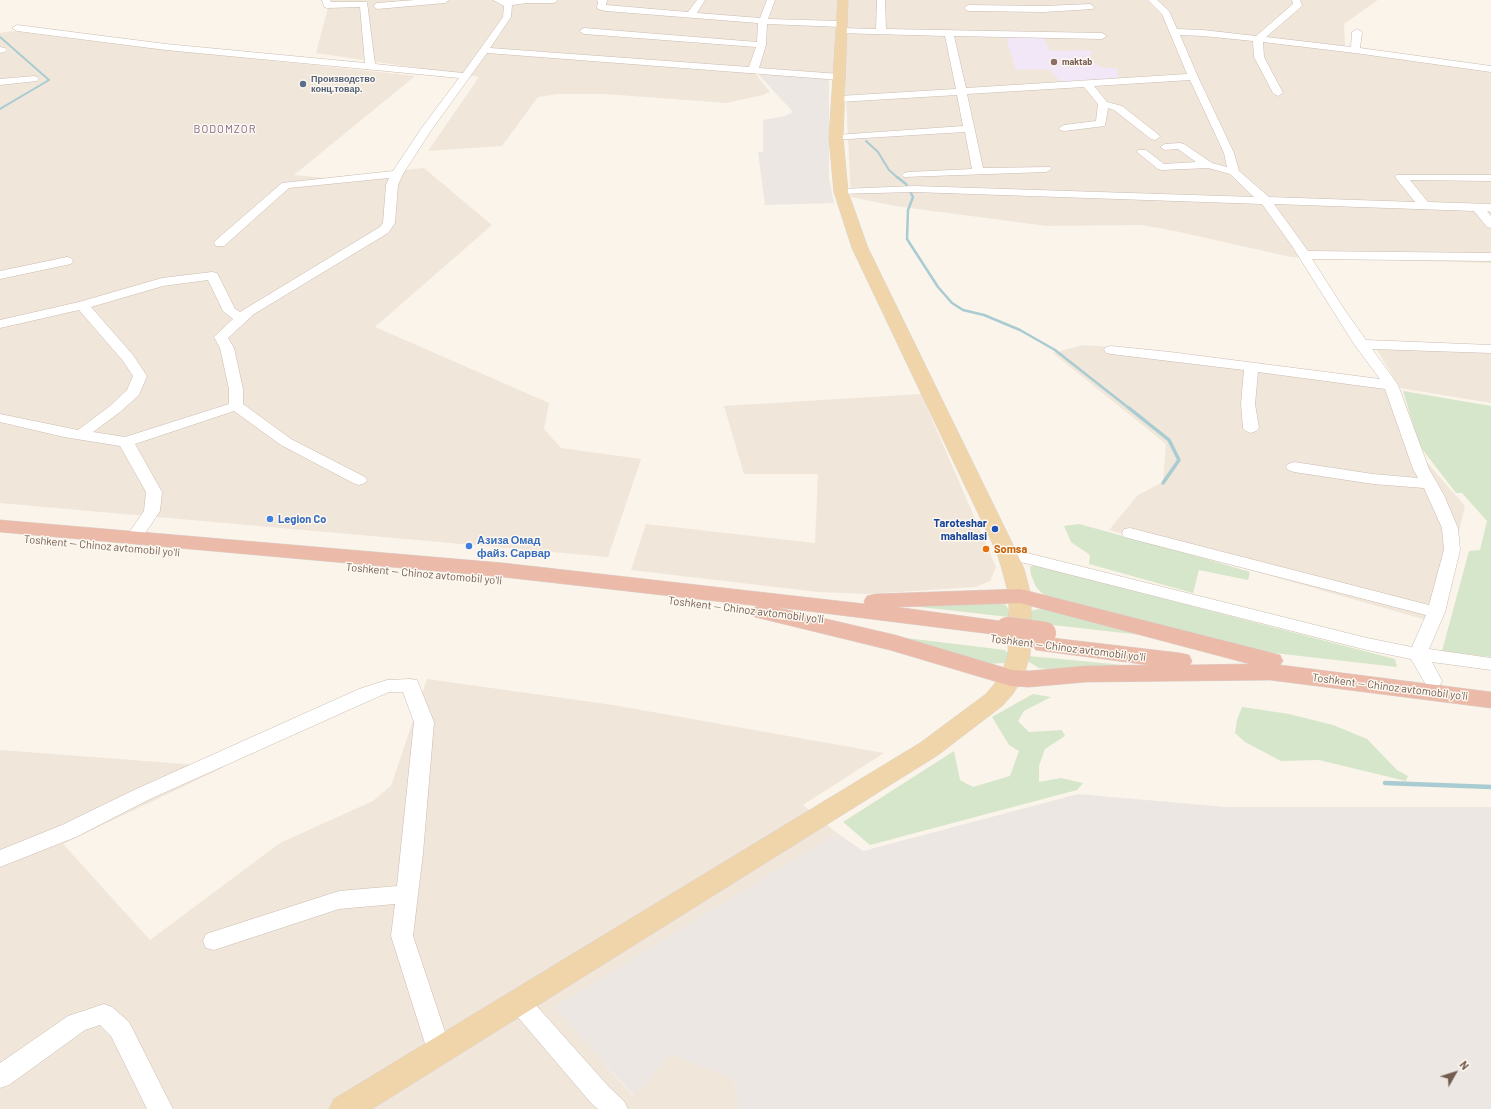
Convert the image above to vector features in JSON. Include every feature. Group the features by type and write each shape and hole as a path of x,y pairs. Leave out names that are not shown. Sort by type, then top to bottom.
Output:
{"highway":[{"name":"Toshkent — Chinoz avtomobil yoʻli","path":"0,526 502,570 764,605 1007,635 1270,666 1491,687"},
{"name":"Toshkent — Chinoz avtomobil yoʻli","path":"0,537 764,605"},
{"path":"764,605 812,602 1020,596 1201,644 1270,666"},
{"path":"764,605 1020,678 1270,666"},
{"name":"Toshkent — Chinoz avtomobil yoʻli","path":"1270,666 1491,700"}],"main road":[{"path":"345,1109 923,752 956,730 994,700 1004,689 1020,678 1020,596 1007,553 860,248 841,192 836,138 843,0"}],"street":[{"path":"326,0 327,5 364,4 370,66"},
{"path":"377,6 445,0"},
{"path":"502,2 554,0"},
{"path":"601,0 603,1 601,7 603,8 882,32 949,33 971,30 1102,36"},
{"path":"633,10 638,0"},
{"path":"690,15 701,0"},
{"path":"754,70 761,45 763,21 771,0"},
{"path":"881,0 882,32"},
{"path":"1152,0 1166,13 1193,77 1229,153 1234,172"},
{"path":"1258,39 1298,5 1296,0"},
{"path":"236,406 236,389 227,348 221,337 249,311 384,230 389,223 392,185 397,174 425,131 507,17 508,5 502,2"},
{"path":"968,7 1044,9 1090,7"},
{"path":"16,28 166,47 466,76"},
{"path":"584,32 761,45"},
{"path":"1174,32 1203,33 1355,50 1491,69"},
{"path":"1355,50 1357,32"},
{"path":"949,33 978,172"},
{"path":"1258,39 1259,57 1278,93"},
{"path":"483,50 840,77"},
{"path":"839,99 1193,77"},
{"path":"0,82 34,79"},
{"path":"1086,83 1103,104 1118,108 1155,137"},
{"path":"1064,128 1101,124 1103,104"},
{"path":"836,138 968,129"},
{"path":"1165,147 1180,146 1208,165"},
{"path":"1142,152 1162,167 1208,165 1234,172 1266,201 1304,255 1361,344 1391,385 1421,468 1450,528 1452,550 1436,612 1418,654"},
{"path":"908,175 1046,169"},
{"path":"220,243 286,185 397,174"},
{"path":"1424,205 1401,177 1491,178"},
{"path":"841,192 914,189 1491,208"},
{"path":"1477,207 1491,224"},
{"path":"1304,255 1491,257"},
{"path":"0,275 67,262"},
{"path":"0,324 82,305 162,282 212,276 230,311 241,318"},
{"path":"80,435 115,409 134,392 140,376 128,358 82,305"},
{"path":"1361,344 1491,349"},
{"path":"1111,350 1170,356 1251,368 1391,385"},
{"path":"1251,368 1248,404 1251,428"},
{"path":"0,418 80,435 126,442 236,406"},
{"path":"236,406 286,442 359,480"},
{"path":"126,442 154,492 152,511 134,537"},
{"path":"1294,467 1373,479 1430,484"},
{"path":"1130,533 1436,612"},
{"path":"1007,553 1353,640 1418,654 1491,664"},
{"path":"1418,654 1433,681"},
{"path":"0,859 69,831 141,795 366,694 387,686 410,684 424,722 412,853 402,936 439,1050"},
{"path":"214,942 339,900 407,894"},
{"path":"519,1002 600,1095 615,1109"},
{"path":"0,1077 77,1023 104,1014 120,1030 160,1109"}],"shaded area":[{"path":"330,0 1378,0 1344,24 1345,47 1491,68 1491,263 1291,257 1175,231 1141,225 1047,226 895,206 851,197 845,78 755,73 770,92 763,95 726,103 605,94 557,94 538,97 502,146 428,151 479,77 316,53"},
{"path":"13,31 117,44 415,76 294,175 325,178 424,168 492,225 375,327 549,403 544,429 561,448 641,459 608,557 0,503 0,33"},
{"name":"maktab","path":"1005,35 1044,36 1049,51 1092,50 1090,57 1099,67 1118,69 1118,79 1062,83 1048,69 1016,70"},
{"path":"769,74 818,77 829,80 829,178 834,203 765,205 758,152 763,152 763,120 785,116 793,112 759,75"},
{"path":"1083,345 1123,348 1393,384 1411,444 1465,506 1437,623 1109,530 1138,495 1163,482 1166,444 1053,353"},
{"path":"1375,347 1491,353 1491,403 1400,388"},
{"path":"921,394 996,567 990,581 976,587 866,594 818,592 631,570 646,524 815,543 818,474 744,474 724,406"},
{"path":"427,679 613,705 884,753 803,805 837,833 555,1007 633,1096 672,1054 734,1080 739,1109 0,1109 0,750 224,767 63,844 150,940 280,843 373,801 391,786"},
{"path":"1078,794 1226,807 1491,807 1491,1109 739,1109 734,1080 672,1054 634,1096 554,1007 837,833 863,851"}],"green space":[{"path":"1403,391 1491,406 1491,657 1442,651 1469,551 1480,550 1487,521 1462,493 1456,493 1419,445"},
{"path":"1079,524 1250,572 1248,580 1199,570 1193,593 1089,564 1090,555 1071,542 1064,526"},
{"path":"1034,565 1395,659 1397,667 1239,649 1046,597 1036,587 1031,575 1030,567"},
{"path":"996,602 1006,605 1009,611 1009,617 885,603"},
{"path":"1045,608 1177,639 1026,622 1029,611"},
{"path":"898,637 1005,650 1006,652 1010,653 1008,659 1004,663 987,664"},
{"path":"1029,656 1165,669 1059,670 1039,668 1029,662"},
{"path":"1033,694 1051,697 1024,711 1018,721 1029,732 1062,730 1065,736 1045,749 1039,766 1039,782 1061,778 1083,783 1077,790 870,845 843,822 954,751 960,780 973,787 1010,776 1019,751 1009,745 992,717"},
{"path":"1242,707 1289,714 1333,725 1367,739 1397,770 1408,776 1406,781 1319,760 1281,761 1245,742 1235,733 1237,720"}],"waterway":[{"path":"0,37 49,80 0,109"},
{"path":"866,141 878,152 889,170 898,178"},
{"path":"897,177 906,184 913,197 908,210 907,239 938,287 952,303 963,310 984,315 1020,330 1055,350 1130,409"},
{"path":"1129,408 1169,440 1179,460 1163,483"},
{"path":"1385,783 1491,787"}],"place":[{"name":"maktab","path":"1054,62"},
{"name":"Производство конц.товар.","path":"303,84"},
{"name":"Legion Co","path":"270,519"},
{"name":"Taroteshar mahallasi","path":"995,529"},
{"name":"Азиза Омад файз. Сарвар","path":"469,546"},
{"name":"Somsa","path":"986,549"}],"district":[{"name":"BODOMZOR","path":"225,129"}]}
